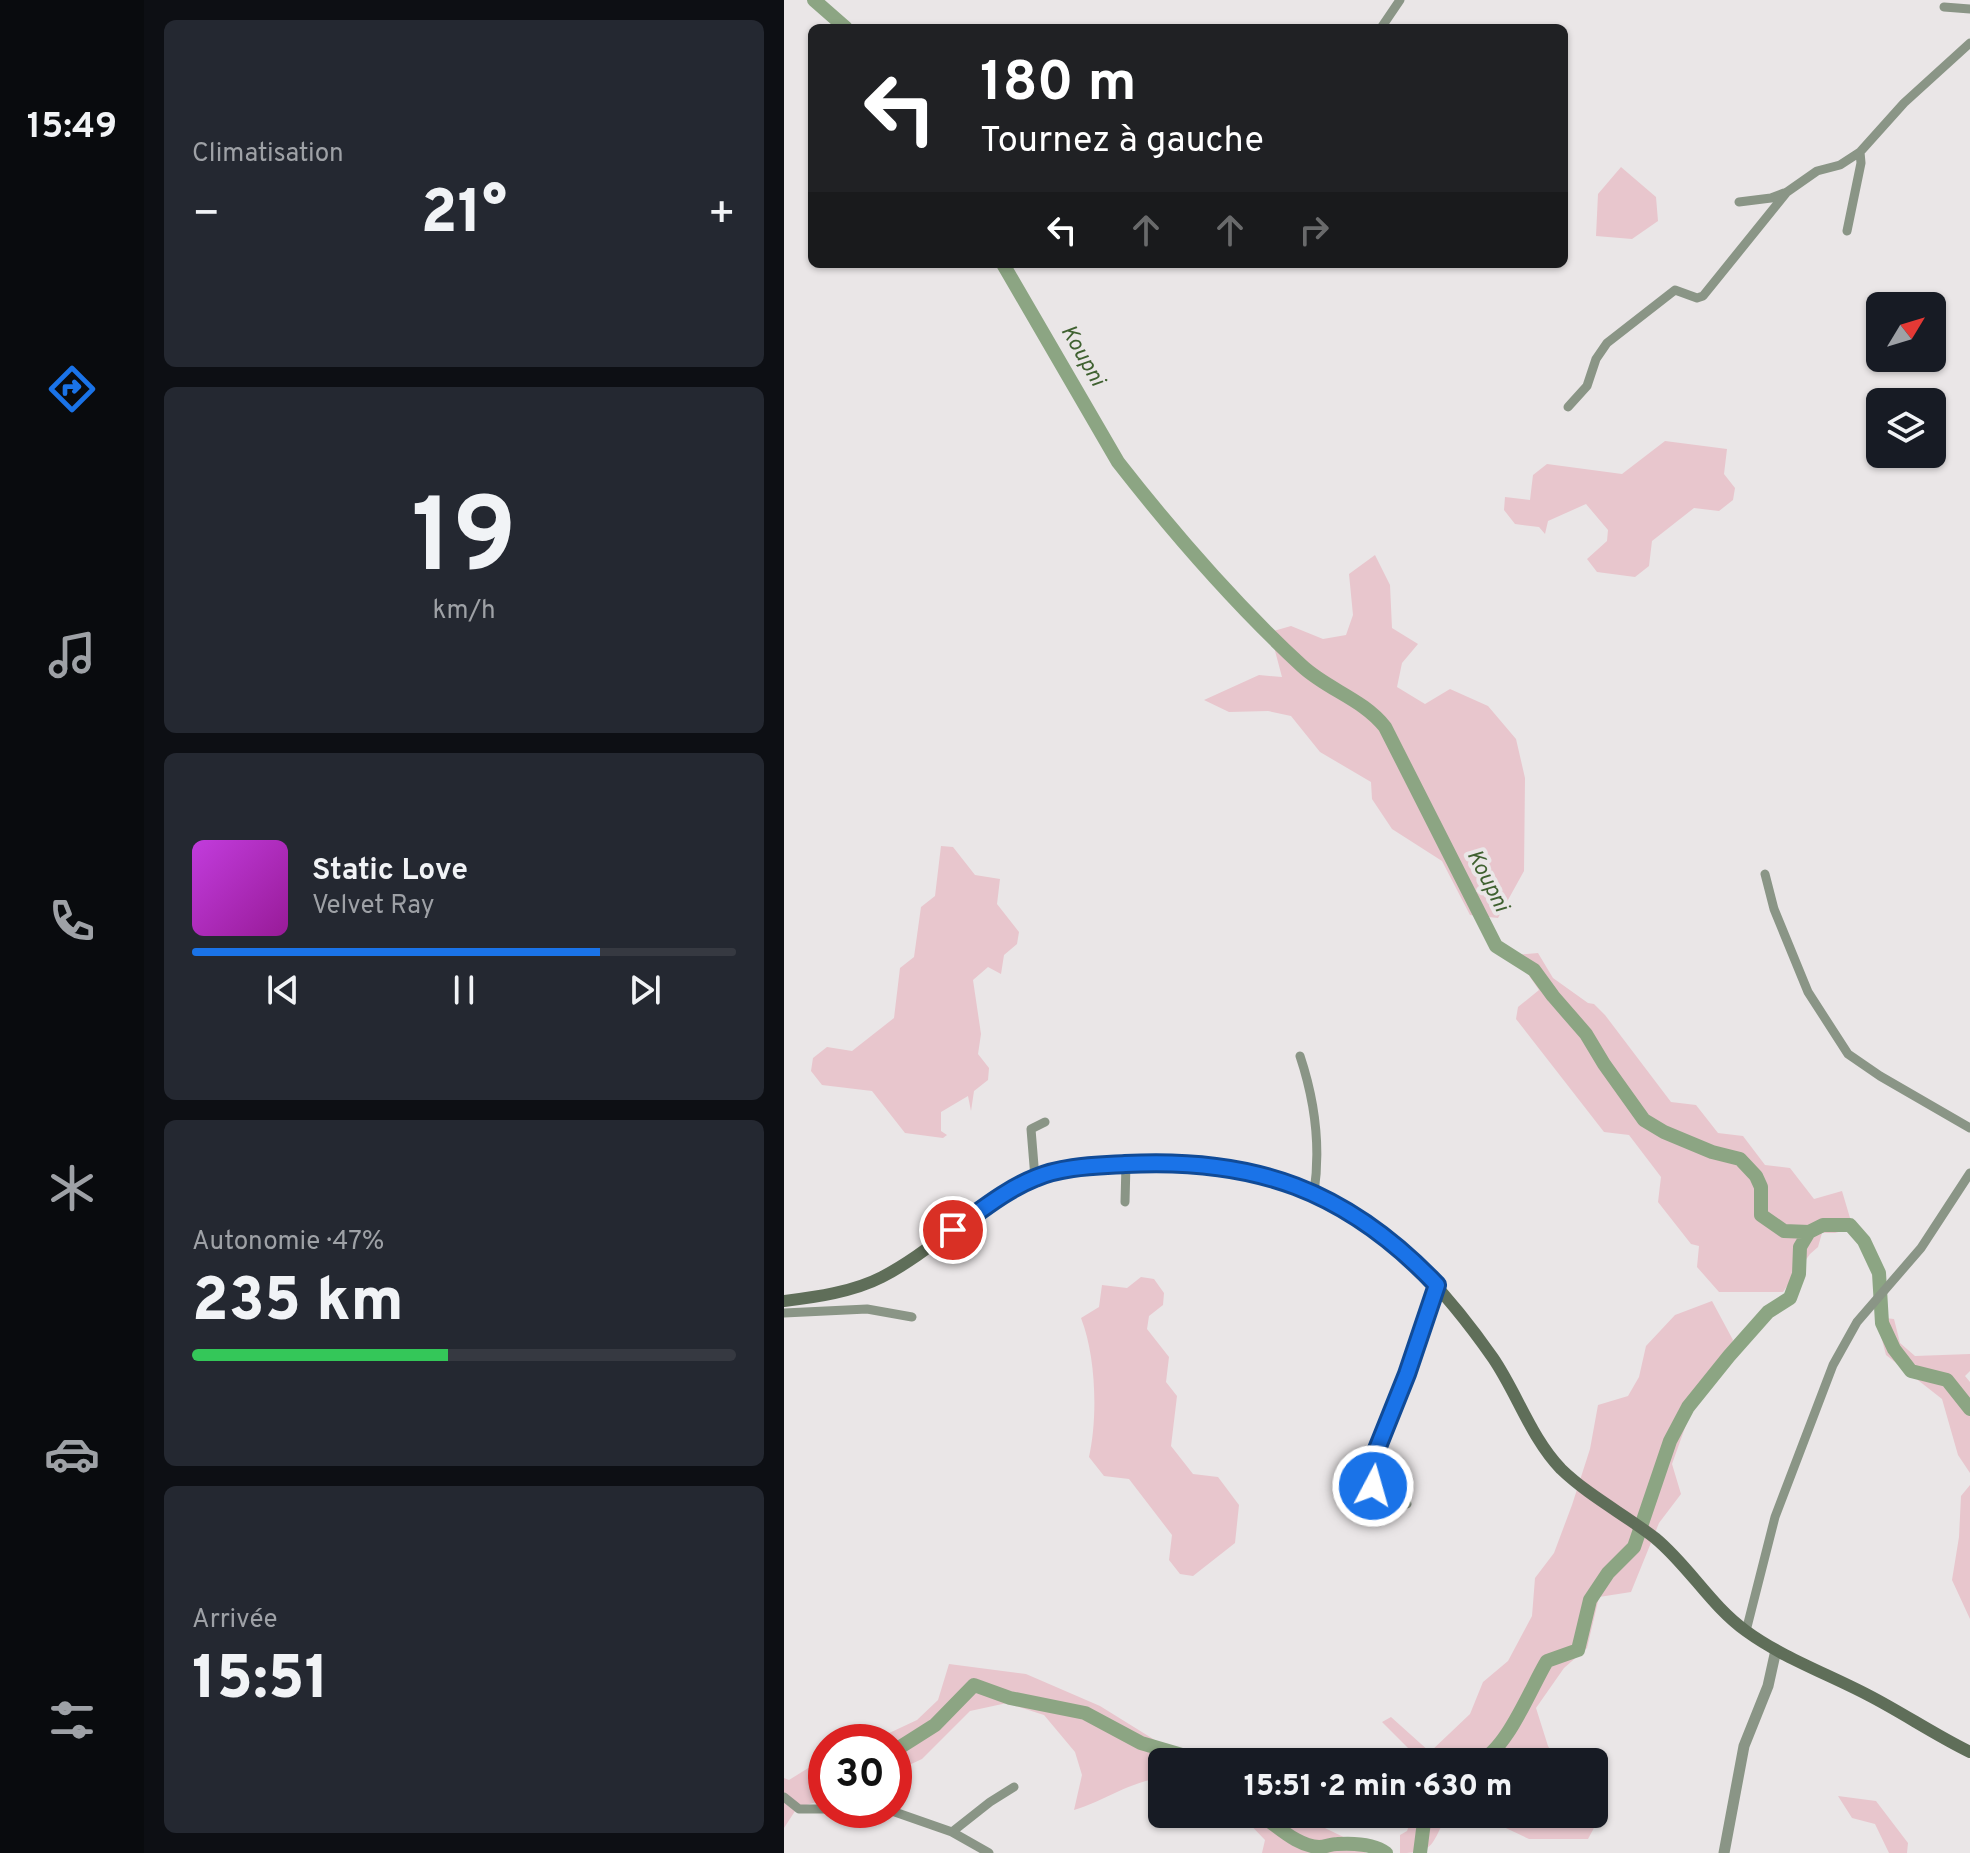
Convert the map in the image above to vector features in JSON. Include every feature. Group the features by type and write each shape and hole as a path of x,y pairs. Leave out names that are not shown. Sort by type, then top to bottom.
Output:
{"main road":[{"path":"784,1301 855,1287 878,1279 929,1248 1001,1196 1035,1178 1077,1168 1184,1163 1239,1168 1268,1175 1314,1193 1377,1230 1401,1250 1461,1313 1497,1363 1545,1449 1559,1466 1595,1497 1651,1535 1731,1619 1776,1650 1891,1707 1970,1752"}],"street":[{"path":"1384,24 1400,0"},
{"path":"1944,7 1970,9"},
{"path":"1739,202 1771,198 1787,192 1817,171 1840,165 1860,152 1904,103 1970,43"},
{"path":"1847,231 1861,163 1860,152"},
{"path":"1568,407 1587,386 1596,359 1607,343 1675,290 1697,298 1703,296 1787,192"},
{"path":"1765,874 1774,909 1808,992 1848,1054 1970,1128"},
{"path":"1300,1056 1314,1104 1317,1147 1314,1193"},
{"path":"1035,1178 1031,1129 1045,1122"},
{"path":"1125,1202 1126,1164"},
{"path":"1746,1631 1775,1517 1844,1343 1857,1322 1921,1248 1970,1173"},
{"path":"1407,1504 1381,1494 1373,1486 1371,1464 1407,1374 1437,1285"},
{"path":"784,1313 867,1309 912,1317"},
{"path":"1724,1853 1744,1746 1768,1686 1776,1650"},
{"path":"952,1832 1014,1787"},
{"path":"784,1797 799,1809 808,1809"},
{"path":"912,1818 952,1832 989,1853"}],"shaded area":[{"path":"1621,167 1656,197 1658,221 1632,239 1596,236 1598,194"},
{"path":"1665,441 1727,449 1724,474 1735,488 1733,500 1719,511 1694,508 1652,541 1649,566 1635,577 1597,572 1587,559 1607,541 1608,530 1586,504 1548,521 1545,534 1539,527 1515,524 1504,510 1505,497 1530,500 1533,475 1547,464 1622,474"},
{"path":"1375,555 1390,585 1392,628 1418,644 1402,663 1397,687 1425,704 1450,689 1488,706 1516,739 1525,778 1524,871 1498,918 1470,915 1442,861 1392,829 1372,799 1371,782 1320,752 1291,716 1268,711 1229,712 1204,700 1259,675 1282,677 1270,632 1291,626 1323,639 1346,635 1353,615 1349,574"},
{"path":"941,846 953,847 975,875 1000,879 997,904 1019,932 1017,944 1004,955 1001,974 988,967 973,980 981,1034 978,1054 989,1068 988,1080 974,1091 971,1111 968,1096 941,1112 941,1131 947,1135 943,1138 905,1133 872,1091 822,1085 811,1071 813,1058 827,1047 852,1051 894,1018 900,968 914,957 921,907 935,896"},
{"path":"1538,953 1553,978 1594,1004 1605,1015 1671,1102 1696,1105 1718,1133 1743,1136 1765,1165 1790,1168 1814,1199 1842,1191 1853,1228 1822,1233 1818,1247 1783,1292 1719,1292 1697,1267 1699,1246 1691,1244 1658,1202 1661,1177 1629,1135 1604,1132 1516,1019 1518,1007 1539,990 1515,955"},
{"path":"1141,1277 1154,1279 1164,1293 1163,1305 1149,1316 1147,1329 1169,1357 1166,1382 1177,1396 1171,1446 1193,1474 1218,1477 1239,1505 1235,1543 1193,1576 1180,1574 1169,1560 1172,1535 1129,1479 1104,1476 1089,1457 1094,1424 1094,1387 1090,1350 1081,1318 1099,1307 1102,1285 1127,1288"},
{"path":"1712,1301 1733,1340 1712,1386 1692,1408 1672,1464 1681,1494 1659,1523 1631,1592 1599,1597 1587,1648 1564,1668 1536,1708 1549,1748 1434,1748 1470,1714 1483,1682 1508,1661 1532,1616 1535,1578 1554,1553 1572,1505 1590,1449 1598,1405 1628,1396 1639,1377 1646,1346 1675,1315"},
{"path":"1876,1317 1894,1319 1900,1343 1915,1356 1970,1354 1970,1371 1965,1376 1970,1382 1970,1473 1958,1455 1942,1399 1886,1355"},
{"path":"1970,1485 1970,1619 1952,1580 1961,1496"},
{"path":"949,1664 1026,1674 1100,1706 1158,1742 1179,1748 1148,1748 1148,1781 1074,1810 1082,1775 1075,1752 1044,1715 1007,1703 970,1711 922,1759 912,1764 912,1724 908,1724 938,1700"},
{"path":"1391,1717 1426,1748 1408,1748 1382,1722"},
{"path":"808,1768 808,1805 797,1808 784,1828 784,1778 789,1780"},
{"path":"1838,1796 1876,1801 1908,1843 1907,1853 1889,1853 1875,1824 1852,1818"},
{"path":"1253,1828 1325,1828 1360,1845 1366,1853 1262,1853 1265,1840"},
{"path":"1408,1828 1441,1828 1427,1848 1400,1853 1400,1835"},
{"path":"1506,1828 1594,1828 1588,1839 1529,1839"}],"waterway":[{"name":"Koupni","path":"814,0 841,24"},
{"name":"Koupni","path":"1005,268 1118,462 1161,516 1229,593 1302,666 1366,709 1385,727 1496,946 1534,970 1586,1034 1644,1120 1712,1152 1740,1159 1756,1176 1761,1187 1761,1215 1784,1231 1809,1232 1823,1225 1850,1225 1864,1241 1879,1273 1882,1323 1894,1349 1911,1371 1947,1380 1970,1409"},
{"path":"1496,1748 1517,1718 1547,1661 1578,1650 1590,1600 1608,1573 1634,1547 1670,1441 1688,1407 1768,1312 1790,1298 1799,1274 1800,1247 1809,1232"},
{"path":"912,1740 935,1725 974,1685 1010,1698 1085,1713 1141,1743 1158,1748"},
{"path":"1279,1828 1311,1846 1356,1844 1386,1853"},
{"path":"1420,1853 1423,1828"}],"route":[{"path":"953,1230 1001,1196 1035,1178 1077,1168 1156,1162 1239,1168 1268,1175 1297,1185 1352,1214 1401,1250 1437,1285 1407,1374 1371,1464 1373,1486"}]}
